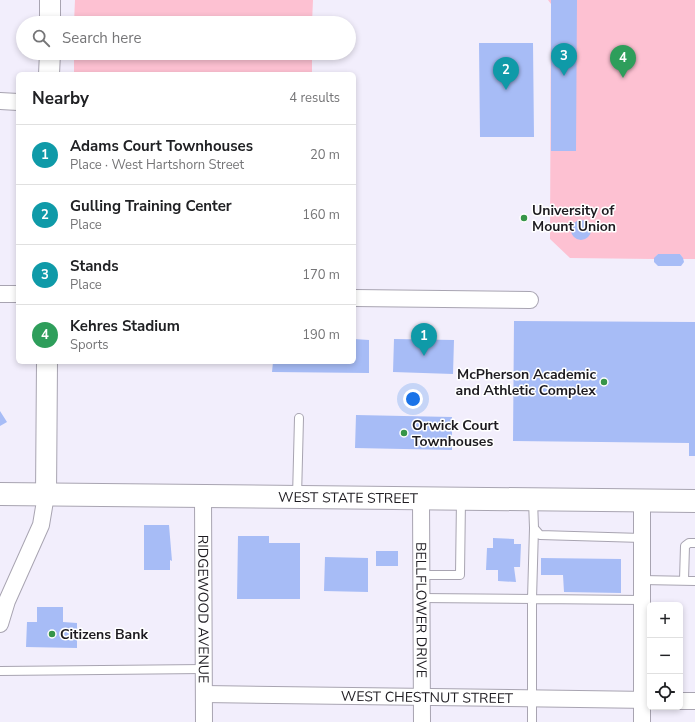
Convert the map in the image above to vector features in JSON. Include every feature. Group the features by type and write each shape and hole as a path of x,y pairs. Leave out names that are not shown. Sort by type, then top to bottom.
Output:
{"highway":[{"name":"WEST STATE STREET","path":"0,494 695,501"}],"street":[{"path":"50,0 50,16"},
{"path":"49,72 50,60"},
{"path":"0,101 16,102"},
{"path":"0,294 16,294"},
{"path":"356,298 530,300"},
{"path":"0,624 4,601 41,525 46,495 47,364"},
{"name":"RIDGEWOOD AVENUE","path":"203,496 204,722"},
{"name":"BELLFLOWER DRIVE","path":"421,498 422,722"},
{"path":"642,500 642,600 646,700 642,722"},
{"name":"WEST CHESTNUT STREET","path":"204,694 646,700"},
{"path":"683,701 695,701"}],"lane":[{"path":"297,497 299,418"},
{"path":"421,575 460,575 461,499"},
{"path":"532,722 533,500"},
{"path":"534,528 540,535 642,538"},
{"path":"684,580 685,546 690,543 695,543"},
{"path":"642,580 695,580"},
{"path":"421,598 642,600"},
{"path":"0,671 204,670"}],"shaded area":[{"path":"75,0 313,0 312,16 74,16"},
{"path":"548,0 695,0 695,259 683,259 680,254 658,254 654,259 570,258 550,239 551,4"},
{"path":"74,60 312,60 312,72 74,72"}],"building":[{"path":"551,0 577,0 576,151 551,151"},
{"path":"479,43 533,43 534,137 480,137"},
{"path":"581,220 588,223 591,230 588,237 581,240 574,237 571,230 574,223"},
{"path":"658,254 680,254 684,262 681,266 658,266 654,262 654,258"},
{"name":"McPherson Academic and Athletic Complex","path":"514,321 695,322 695,456 689,456 689,443 513,441"},
{"path":"356,339 369,340 369,373 272,372 273,364 356,364"},
{"path":"394,339 454,340 453,374 393,372"},
{"path":"0,411 7,422 0,426"},
{"name":"Orwick Court Townhouses","path":"356,415 452,417 452,450 355,448"},
{"path":"144,525 169,525 172,561 170,560 170,570 144,570"},
{"path":"238,536 269,536 269,543 300,543 300,599 237,599"},
{"path":"493,538 514,539 514,544 521,544 520,567 514,567 516,582 498,581 498,570 486,570 487,548 493,548"},
{"path":"376,551 398,551 398,566 376,566"},
{"path":"325,557 368,558 368,592 324,591"},
{"path":"541,558 621,559 621,593 564,592 563,575 541,575"},
{"path":"37,607 63,607 63,622 77,623 77,648 26,647 27,622 37,622"}],"place":[{"name":"Stands","path":"564,76"},
{"name":"Kehres Stadium","path":"623,78"},
{"name":"Gulling Training Center","path":"506,90"},
{"name":"University of Mount Union","path":"524,218"},
{"name":"Adams Court Townhouses","path":"424,356"},
{"name":"McPherson Academic and Athletic Complex","path":"604,382"},
{"name":"Orwick Court Townhouses","path":"404,433"},
{"name":"Citizens Bank","path":"52,634"}]}
